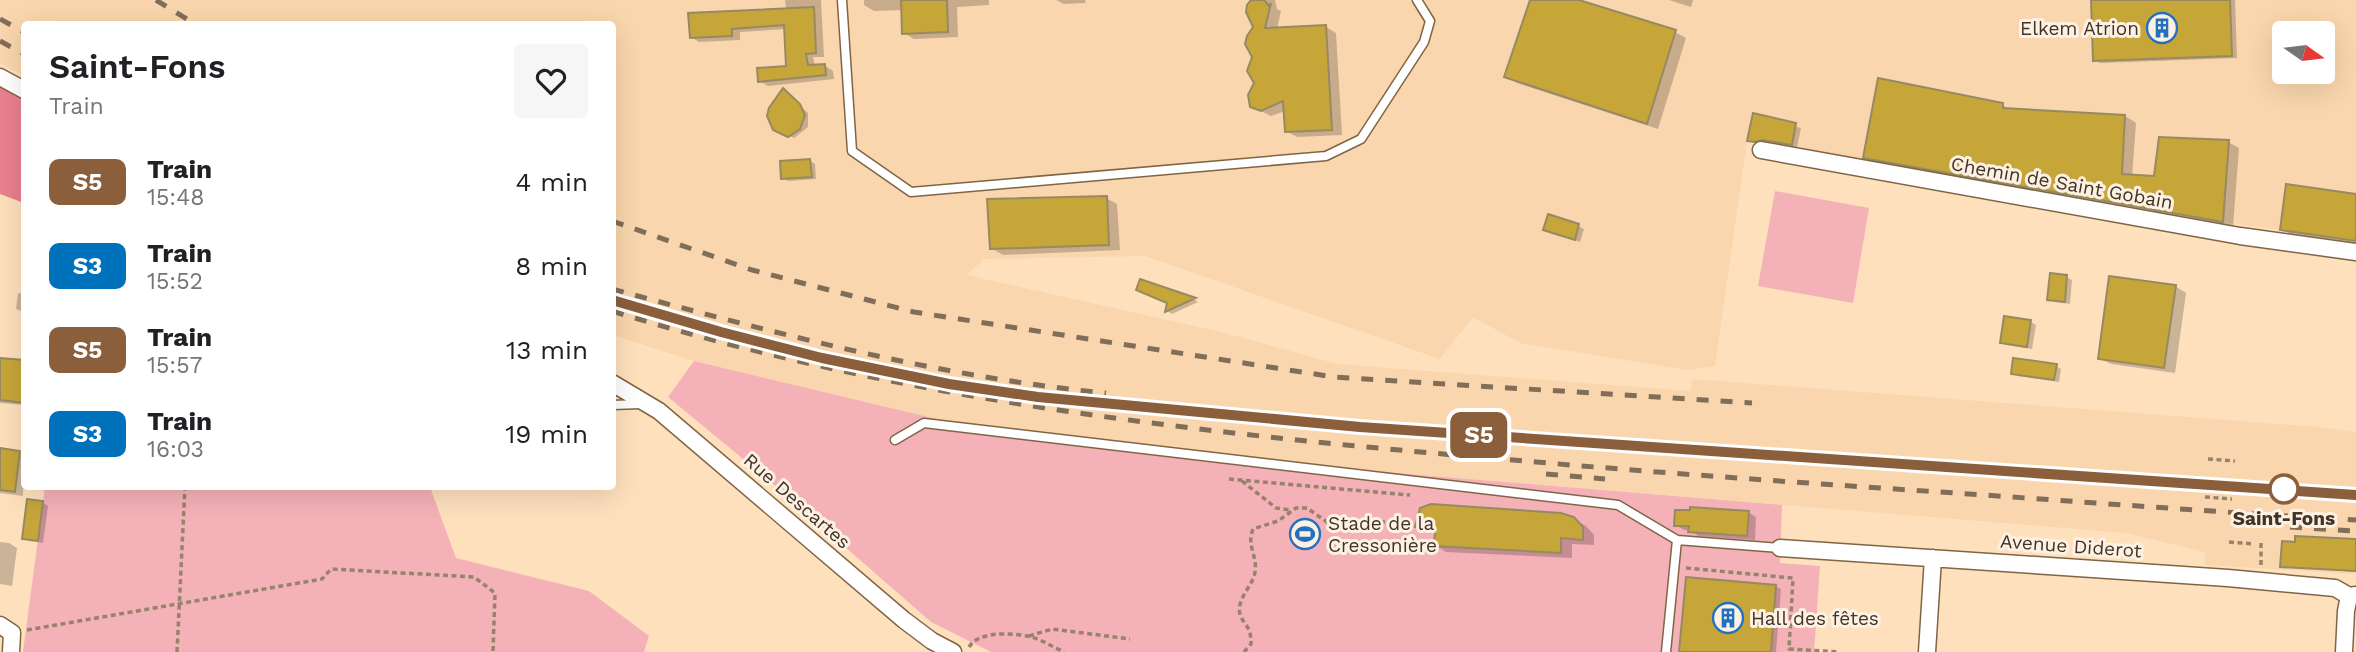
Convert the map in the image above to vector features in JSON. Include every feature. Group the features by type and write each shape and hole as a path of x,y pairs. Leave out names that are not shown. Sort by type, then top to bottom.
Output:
{"street":[{"path":"0,77 21,88"},
{"name":"Chemin de Saint Gobain","path":"1760,150 2240,236 2356,252"},
{"name":"Rue Descartes","path":"616,385 659,411 904,620 953,652"},
{"name":"Avenue Diderot","path":"1780,548 2260,581 2336,588 2353,596"},
{"path":"1927,652 1933,558"},
{"path":"2344,652 2346,611 2353,596"},
{"path":"6,629 10,652"}],"lane":[{"path":"842,0 852,151 911,192 1326,156 1361,139 1424,42 1430,21 1417,0"},
{"path":"616,405 648,404"},
{"path":"895,440 924,423 1618,505 1677,541 1780,548"},
{"path":"1666,652 1677,541"}],"path":[{"path":"2208,459 2235,461"},
{"path":"1241,480 1276,508 1293,510"},
{"path":"177,652 185,490"},
{"path":"2205,497 2232,499"},
{"path":"1244,652 1251,644 1251,633 1240,614 1240,606 1255,571 1250,546 1253,529 1278,521 1296,508 1307,508 1327,522 1341,525 1367,521 1385,522"},
{"path":"2260,581 2261,540"},
{"path":"2228,542 2254,544"},
{"path":"1674,566 1793,578 1788,650 1839,652"},
{"path":"6,629 180,604 323,579 331,569 474,577 495,593 493,652"},
{"path":"965,652 974,640 988,636 1029,636 1052,629 1130,639"},
{"path":"1029,636 1064,652"}],"shaded area":[{"path":"0,0 2356,0 2356,241 2168,214 1747,141 1715,366 1688,370 1520,343 1473,317 1440,359 1145,256 984,259 967,275 1225,333 1337,364 1691,391 1692,379 2356,432 2356,574 2205,565 2205,552 2125,533 1264,462 945,421 694,361 616,336 616,21 21,21 21,74 0,63"},
{"path":"0,86 21,97 21,202 0,194"},
{"path":"1775,191 1869,208 1853,303 1758,286"},
{"name":"Stade de la Cressonière","path":"694,361 945,421 1264,462 1782,505 1780,563 1820,566 1814,652 991,652 931,622 765,477 668,397"},
{"path":"44,490 431,490 456,558 589,591 649,636 644,652 23,652"}],"building":[{"path":"901,0 947,0 948,32 902,34"},
{"path":"1251,0 1264,0 1269,6 1271,3 1265,28 1326,25 1332,130 1285,132 1283,101 1261,111 1250,107 1248,95 1254,83 1247,71 1252,57 1245,44 1253,27 1246,12"},
{"path":"1530,0 1579,0 1676,30 1647,124 1504,77"},
{"name":"Elkem Atrion","path":"2091,0 2230,0 2232,56 2093,61"},
{"path":"814,7 816,53 806,54 808,65 825,64 826,75 758,82 757,68 786,66 784,25 732,29 732,36 690,38 688,13"},
{"path":"1878,78 2003,103 2003,108 2125,115 2122,174 2154,176 2159,137 2229,140 2223,222 1863,158"},
{"path":"783,88 800,104 805,115 800,129 788,137 773,130 767,116 769,108"},
{"path":"1753,113 1796,123 1792,145 1763,140 1747,141"},
{"path":"810,159 812,177 781,179 780,161"},
{"path":"2286,184 2356,194 2356,241 2280,230"},
{"path":"1107,196 1109,245 990,249 987,199"},
{"path":"1548,214 1579,224 1575,240 1543,230"},
{"path":"2050,273 2067,275 2065,302 2047,300"},
{"path":"2109,276 2176,285 2164,368 2098,359"},
{"path":"1140,279 1196,298 1165,312 1167,303 1136,290"},
{"path":"2004,316 2031,320 2027,347 2000,343"},
{"path":"0,358 21,360 21,403 0,400"},
{"path":"2013,358 2057,364 2054,380 2011,374"},
{"path":"0,448 20,451 15,492 0,490"},
{"path":"27,499 43,501 38,541 22,539"},
{"path":"1431,504 1561,513 1574,517 1583,527 1583,540 1561,538 1561,553 1433,546 1436,528 1415,527 1420,508"},
{"path":"1690,507 1749,511 1747,536 1688,532 1689,526 1674,526 1675,510 1690,510"},
{"name":"Saint-Fons","path":"2295,536 2356,539 2356,571 2280,567 2282,541 2295,542"},
{"name":"Hall des fêtes","path":"1686,577 1776,585 1771,652 1679,652"}],"railway":[{"path":"156,0 190,21"},
{"path":"0,19 21,30"},
{"path":"0,41 21,52"},
{"path":"616,222 752,270 914,312 1334,377 1752,403"},
{"path":"616,290 857,352 981,376 1106,393"},
{"path":"616,312 725,343 954,393 1070,412 1302,441 1648,471 2356,520"},
{"path":"1033,396 1360,427 2356,495"},
{"path":"1546,474 1605,479"},
{"path":"2290,527 2356,531"}],"train":[{"name":"S5","path":"616,301 822,358 949,384 1038,397 1279,421 2356,495"}],"place":[{"name":"Elkem Atrion","path":"2162,28"},
{"name":"Saint-Fons","path":"2284,489"},
{"name":"Stade de la Cressonière","path":"1305,534"},
{"name":"Hall des fêtes","path":"1728,618"}]}
